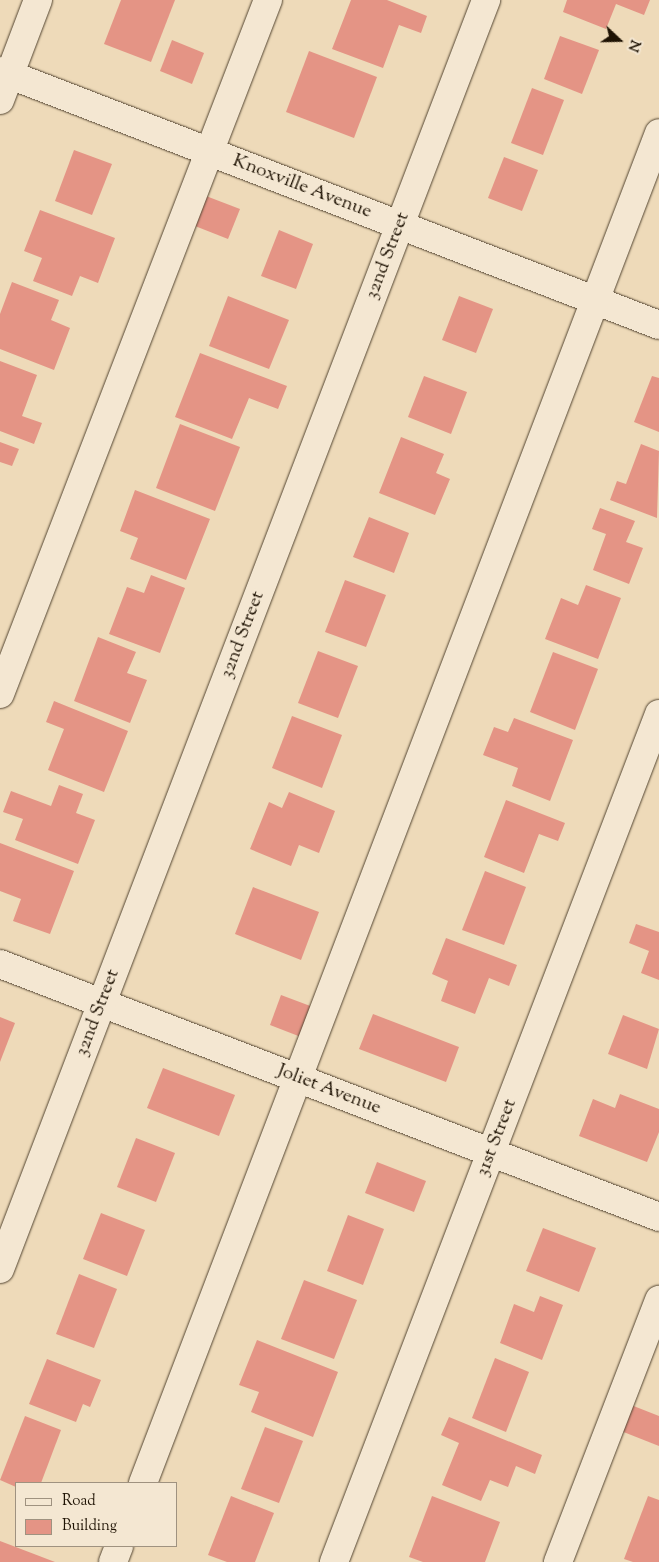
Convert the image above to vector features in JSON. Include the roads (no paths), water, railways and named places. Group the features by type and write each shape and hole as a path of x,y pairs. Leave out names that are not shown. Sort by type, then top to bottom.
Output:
{"street":[{"path":"0,100 5,73 38,0"},
{"path":"0,694 268,0"},
{"name":"32nd Street","path":"0,1269 486,0"},
{"name":"Knoxville Avenue","path":"5,73 659,325"},
{"path":"142,1482 659,133"},
{"name":"31st Street","path":"334,1562 659,714"},
{"name":"Joliet Avenue","path":"0,964 659,1217"},
{"path":"558,1562 659,1300"},
{"path":"113,1562 119,1547"}]}
